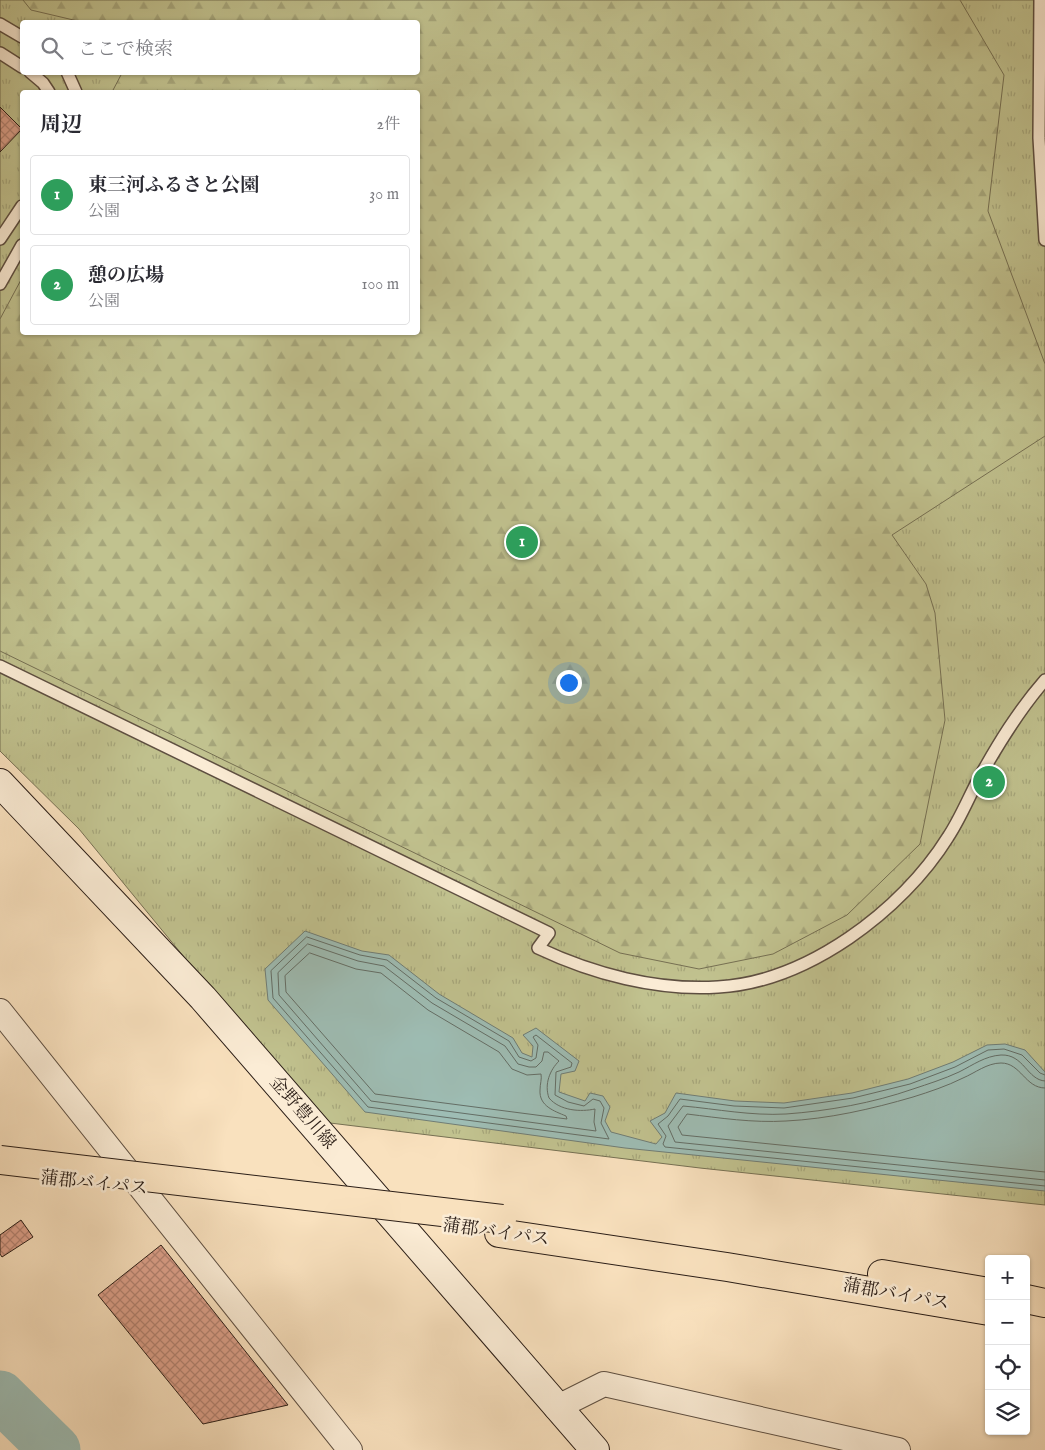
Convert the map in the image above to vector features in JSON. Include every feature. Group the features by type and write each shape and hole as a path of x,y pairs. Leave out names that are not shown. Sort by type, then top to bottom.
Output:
{"highway":[{"name":"蒲郡バイパス","path":"0,1160 932,1282 985,1291"},
{"name":"蒲郡バイパス","path":"0,1174 501,1226 727,1267 985,1310"},
{"path":"1030,1300 1045,1303"},
{"path":"1030,1319 1045,1322"}],"main road":[{"name":"金野豊川線","path":"0,783 203,998 594,1450"}],"street":[{"path":"0,1011 350,1450"},
{"path":"556,1408 604,1384 898,1450"}],"lane":[{"path":"1040,0 1039,138 1045,240"},
{"path":"0,24 20,37"},
{"path":"0,53 20,67"},
{"path":"34,75 48,90"},
{"path":"68,75 75,90"},
{"path":"0,239 20,209"},
{"path":"0,284 20,249"},
{"path":"0,666 549,933 538,948 569,963 667,986 718,987 752,981 823,955 861,931 907,890 948,838 978,780 1019,710 1045,680"}],"green space":[{"path":"0,0 1045,0 1045,1205 700,1168 330,1123 189,963 79,829 0,751"},
{"path":"23,0 960,0 1004,75 988,211 1045,364 1045,436 892,535 926,584 935,613 945,720 920,844 847,915 773,954 699,969 620,953 0,651 0,319 20,282 20,335 420,335 420,90 113,90 121,75 420,75 420,20 74,20 31,10"}],"water":[{"path":"305,931 362,951 389,955 439,994 513,1038 522,1053 532,1057 533,1046 523,1035 536,1028 579,1061 575,1071 561,1074 559,1092 585,1101 590,1093 603,1096 610,1107 605,1121 611,1132 656,1144 662,1137 650,1121 665,1113 676,1093 735,1101 784,1103 852,1093 908,1079 953,1062 987,1045 1005,1044 1025,1050 1045,1072 1045,1191 625,1148 365,1112 268,1000 265,969"}],"building":[{"path":"0,107 20,127 20,131 0,152"},
{"path":"21,1220 33,1237 2,1257 0,1254 0,1235"},
{"path":"161,1245 288,1405 203,1424 98,1295"}],"waterway":[{"path":"0,1396 55,1450"}],"place":[{"name":"東三河ふるさと公園","path":"522,542"},
{"name":"憩の広場","path":"989,782"}]}
